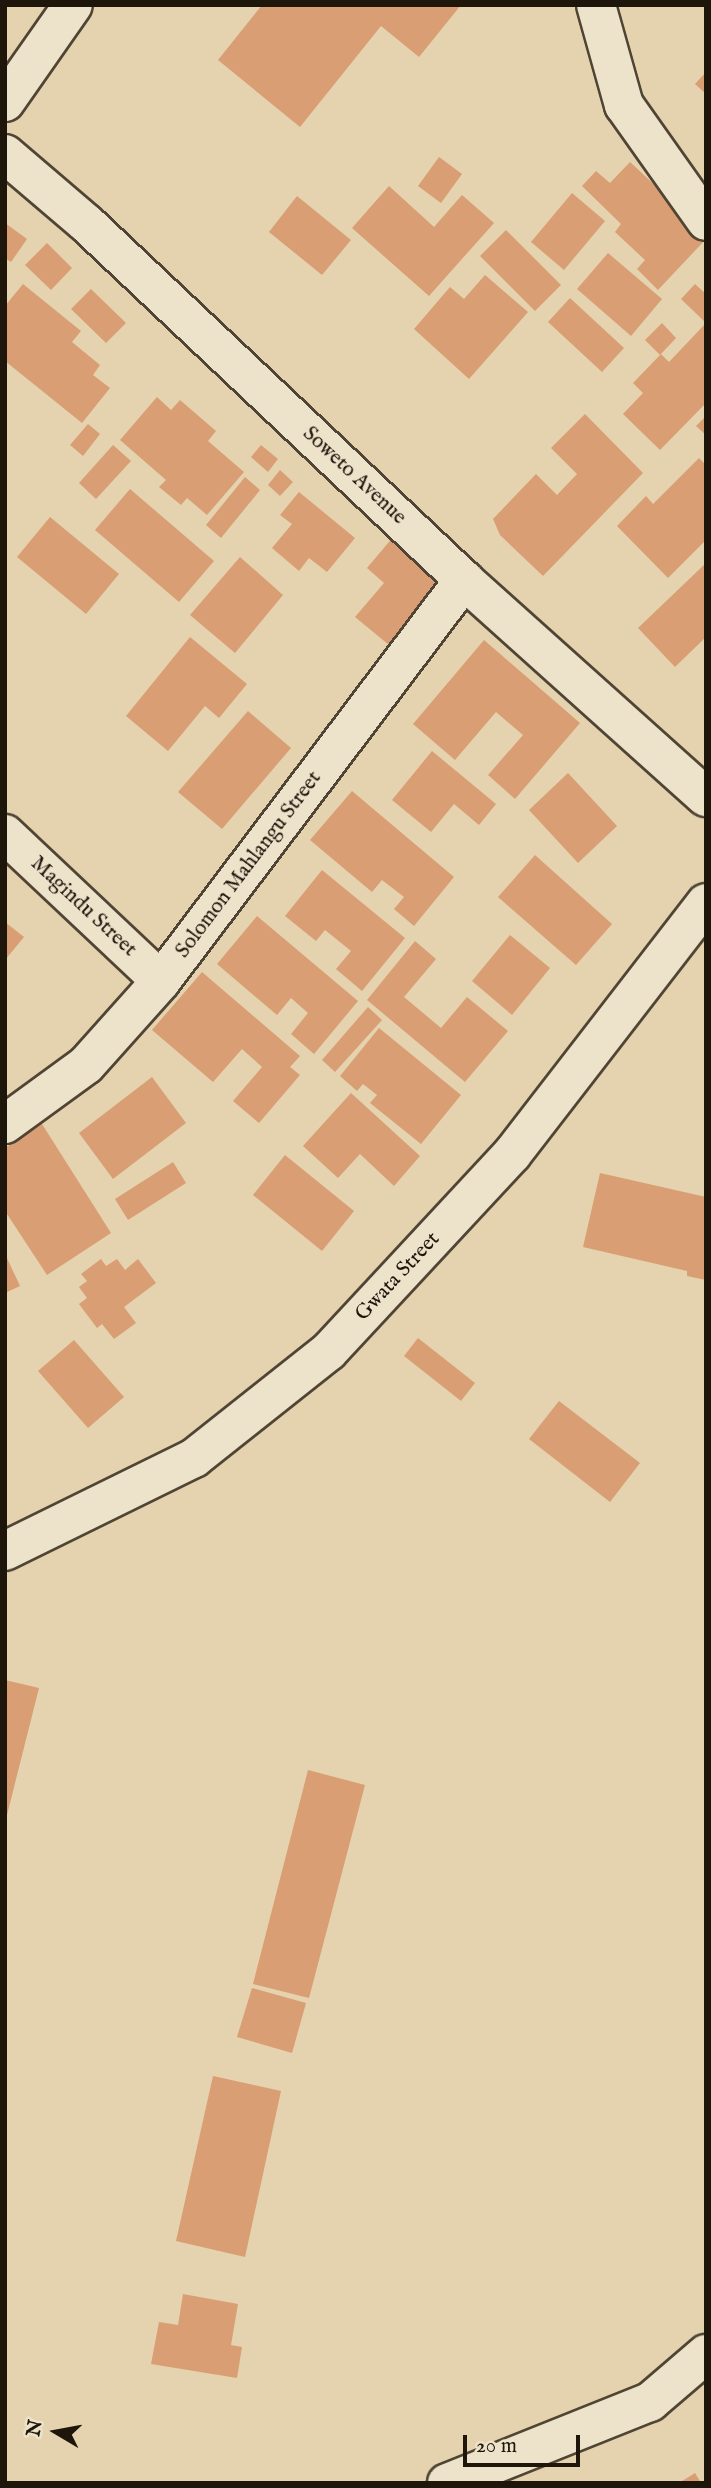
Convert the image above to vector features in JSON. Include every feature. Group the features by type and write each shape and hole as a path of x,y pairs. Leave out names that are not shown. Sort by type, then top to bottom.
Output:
{"street":[{"path":"5,102 74,5"},
{"path":"596,5 624,105 706,221"},
{"name":"Soweto Avenue","path":"5,153 87,224 464,580 706,797"},
{"name":"Solomon Mahlangu Street","path":"5,1124 86,1065 161,981 464,580"},
{"name":"Magindu Street","path":"5,834 161,981"},
{"name":"Gwata Street","path":"5,1551 194,1458 329,1352 512,1154 706,903"},
{"path":"447,2483 650,2402 706,2354"}],"building":[{"path":"262,5 461,5 419,57 381,26 300,127 218,60"},
{"path":"706,72 706,94 695,84"},
{"path":"439,157 462,174 441,203 418,186"},
{"path":"630,162 706,233 706,239 658,290 637,269 645,260 615,232 621,224 582,186 596,171 610,183"},
{"path":"389,186 434,227 462,195 494,223 429,296 352,228"},
{"path":"572,193 605,221 564,270 531,242"},
{"path":"297,196 351,240 322,275 269,232"},
{"path":"5,223 27,239 11,262 5,258"},
{"path":"506,230 561,285 535,311 480,256"},
{"path":"47,243 72,268 51,290 25,265"},
{"path":"608,253 662,299 631,336 577,289"},
{"path":"485,275 528,312 469,379 414,329 450,287 464,299"},
{"path":"23,284 81,331 72,342 100,365 93,375 110,388 82,423 5,361 5,306"},
{"path":"695,284 706,294 706,323 681,299"},
{"path":"91,289 126,323 106,343 71,309"},
{"path":"570,298 624,348 602,372 548,322"},
{"path":"662,323 676,338 660,355 645,340"},
{"path":"706,323 706,403 660,450 623,414 643,393 633,383 661,354 669,362"},
{"path":"157,397 171,410 180,400 216,431 208,441 244,472 207,515 187,498 181,505 159,487 166,480 120,440"},
{"path":"585,414 643,473 543,576 500,535 493,519 536,474 557,495 577,474 551,448"},
{"path":"706,416 706,435 696,426"},
{"path":"88,424 100,434 83,456 70,445"},
{"path":"113,445 131,461 96,499 79,483"},
{"path":"261,445 278,459 268,472 251,457"},
{"path":"699,458 706,465 706,540 668,578 617,526 646,496 653,504"},
{"path":"280,470 293,482 280,496 268,485"},
{"path":"245,477 260,490 221,538 206,525"},
{"path":"130,489 214,561 179,602 95,530"},
{"path":"299,492 355,538 327,572 309,558 299,571 272,548 292,524 280,515"},
{"path":"50,517 119,574 86,614 17,557"},
{"path":"399,530 449,572 389,645 355,617 384,583 367,568"},
{"path":"240,557 283,595 235,653 190,615"},
{"path":"706,563 706,637 675,667 638,628"},
{"path":"190,637 247,684 219,718 205,706 168,751 126,716"},
{"path":"484,640 580,723 515,799 488,775 523,735 496,712 455,760 413,724"},
{"path":"248,711 291,748 222,829 178,792"},
{"path":"432,751 496,804 479,825 454,804 431,832 392,800"},
{"path":"568,773 617,826 578,863 529,810"},
{"path":"352,791 454,877 414,926 394,909 404,897 382,880 372,892 310,840"},
{"path":"535,855 612,924 576,965 498,897"},
{"path":"322,870 405,938 362,991 336,969 351,951 325,930 316,941 285,916"},
{"path":"257,916 358,1001 314,1054 291,1034 308,1013 291,998 277,1015 217,964"},
{"path":"5,922 24,937 5,960"},
{"path":"510,935 550,968 512,1015 472,981"},
{"path":"415,941 436,959 404,997 441,1028 467,997 508,1031 465,1082 367,1000"},
{"path":"202,972 300,1056 290,1067 300,1075 259,1123 233,1101 262,1067 242,1049 213,1082 152,1030"},
{"path":"368,1007 382,1020 335,1072 322,1060"},
{"path":"379,1028 461,1095 421,1144 370,1103 377,1095 363,1084 357,1091 340,1076"},
{"path":"152,1077 186,1123 113,1179 79,1133"},
{"path":"351,1093 420,1156 394,1186 360,1154 338,1178 303,1146"},
{"path":"42,1124 111,1233 47,1275 5,1211 5,1148"},
{"path":"285,1155 354,1211 322,1251 253,1195"},
{"path":"173,1162 186,1183 128,1220 115,1199"},
{"path":"600,1173 706,1197 706,1280 687,1276 687,1271 583,1247"},
{"path":"5,1254 20,1286 5,1293"},
{"path":"101,1259 106,1266 117,1259 125,1270 138,1259 156,1283 124,1307 136,1323 114,1339 102,1324 97,1328 79,1304 87,1298 79,1287 87,1281 81,1274"},
{"path":"418,1338 475,1383 461,1401 404,1356"},
{"path":"74,1340 124,1397 88,1428 38,1371"},
{"path":"559,1401 640,1463 610,1502 529,1439"},
{"path":"5,1680 39,1688 6,1819 5,1819"},
{"path":"308,1770 365,1785 309,1998 253,1984"},
{"path":"252,1988 306,2003 292,2053 237,2037"},
{"path":"213,2076 281,2091 245,2257 176,2241"},
{"path":"183,2294 238,2304 231,2345 242,2347 237,2378 151,2364 159,2322 178,2325"},
{"path":"695,2473 701,2483 679,2483"}]}
